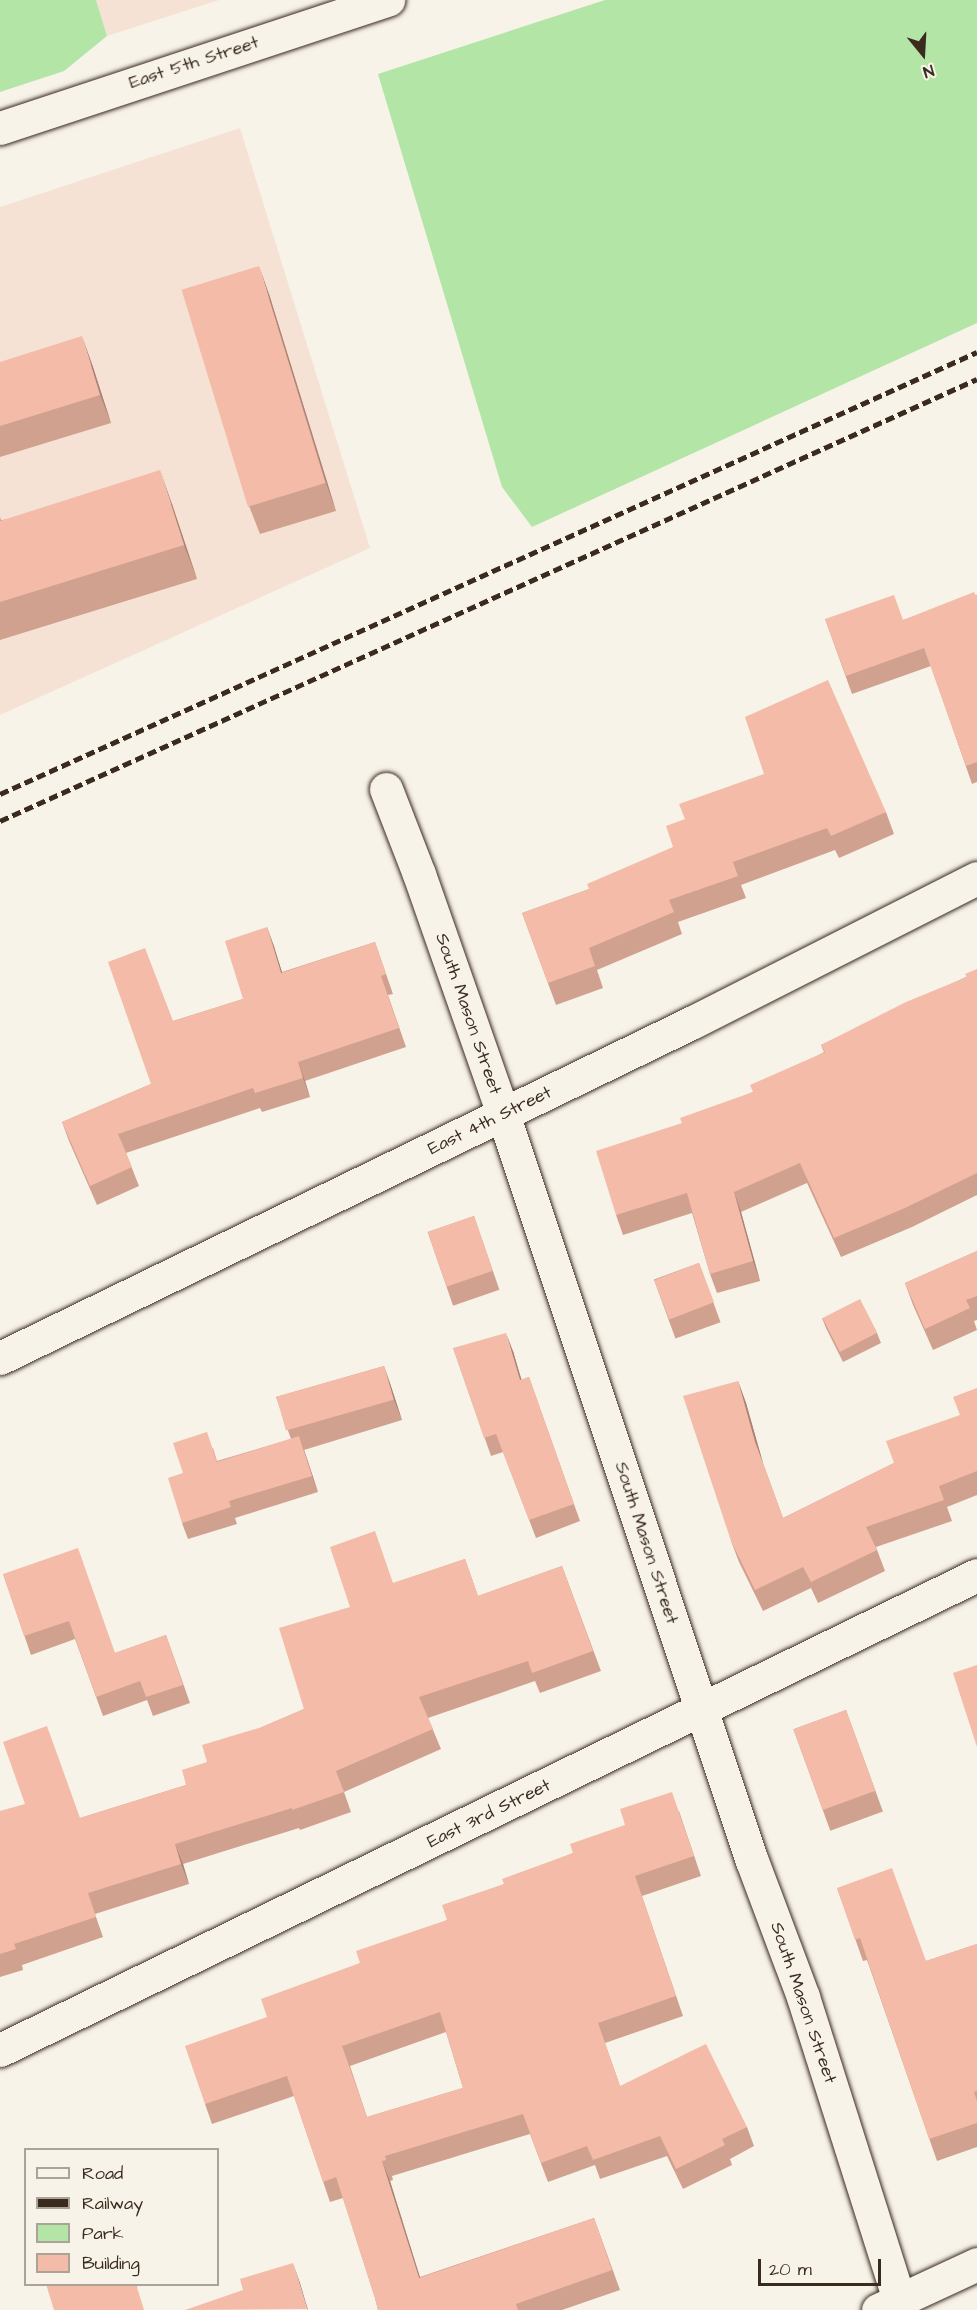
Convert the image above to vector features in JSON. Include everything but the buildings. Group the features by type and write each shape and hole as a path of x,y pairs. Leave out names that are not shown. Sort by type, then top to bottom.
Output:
{"street":[{"name":"East 5th Street","path":"0,128 388,0"},
{"name":"South Mason Street","path":"386,789 423,885 503,1114 701,1711 752,1861 803,1997 888,2305"},
{"name":"East 4th Street","path":"0,1358 693,1023 977,878"},
{"name":"East 3rd Street","path":"0,2050 977,1575"},
{"path":"888,2305 977,2265"}],"shaded area":[{"path":"96,0 219,0 107,36"},
{"path":"240,128 370,548 0,715 0,207"}],"green space":[{"path":"0,0 96,0 107,36 64,71 0,92"},
{"path":"605,0 977,0 977,323 532,527 502,487 378,74"}],"railway":[{"path":"0,794 977,352"},
{"path":"0,821 977,379"}]}
